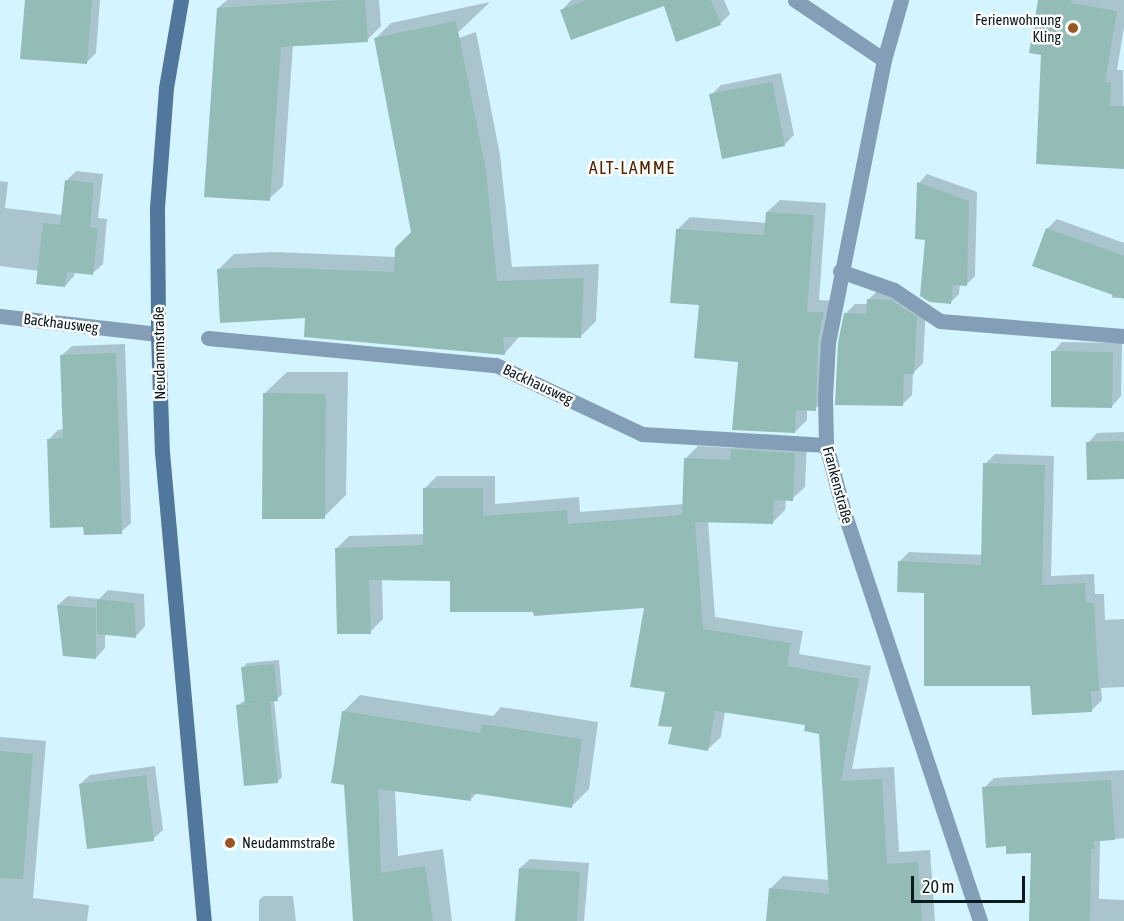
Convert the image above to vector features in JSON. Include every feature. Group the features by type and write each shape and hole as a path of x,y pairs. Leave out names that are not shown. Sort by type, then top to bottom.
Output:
{"main road":[{"name":"Neudammstraße","path":"181,0 166,88 157,208 158,334 162,452 204,921"}],"street":[{"path":"795,0 884,60"},
{"name":"Frankenstraße","path":"901,0 884,60 840,271 828,342 825,397 826,446 843,509 980,921"},
{"path":"840,271 894,290 940,321 1124,336"},
{"name":"Backhausweg","path":"0,316 158,334"},
{"name":"Backhausweg","path":"208,338 496,365 642,434 826,446"}],"building":[{"path":"25,0 92,0 87,64 20,59"},
{"path":"365,0 368,42 281,47 270,201 204,197 217,8"},
{"path":"586,0 711,0 721,25 676,42 664,6 571,40 560,10"},
{"path":"1038,0 1072,0 1071,3 1117,11 1105,82 1111,82 1110,106 1124,106 1124,169 1036,164 1041,55 1029,53"},
{"path":"456,21 486,171 497,281 584,278 581,338 503,337 505,355 304,337 305,318 220,323 217,269 259,267 394,272 395,248 411,232 374,38"},
{"path":"772,82 785,146 722,159 709,94"},
{"path":"65,180 94,183 90,227 98,228 93,275 67,272 65,287 36,284 43,223 60,225"},
{"path":"917,182 969,201 967,286 953,285 951,304 930,302 920,296 925,240 915,239"},
{"path":"766,212 814,215 807,312 824,312 818,341 816,411 796,410 795,433 732,430 738,362 694,358 699,305 670,303 676,229 764,235"},
{"path":"1046,228 1124,256 1124,299 1032,266"},
{"path":"867,299 891,300 917,317 914,374 904,374 903,406 835,405 838,343 844,313 866,314"},
{"path":"1051,351 1113,352 1112,408 1051,407"},
{"path":"116,353 122,534 84,535 83,527 50,528 47,439 63,438 60,355"},
{"path":"263,393 326,394 325,519 262,519"},
{"path":"1124,441 1124,479 1087,480 1086,442"},
{"path":"731,449 795,453 793,501 774,500 773,524 695,522 703,629 791,643 787,666 859,679 841,781 882,779 887,864 918,862 922,921 766,921 769,888 829,894 819,734 804,731 805,725 715,711 708,751 668,744 672,727 658,726 665,692 630,687 644,608 534,616 533,612 450,612 450,581 369,580 371,634 337,634 335,548 423,545 423,488 483,488 483,516 567,510 568,524 682,515 684,458 730,460"},
{"path":"983,463 1045,465 1042,585 1085,583 1086,603 1094,603 1099,691 1091,691 1092,712 1032,715 1030,686 924,686 924,593 897,592 898,561 981,565"},
{"path":"97,599 134,603 136,638 97,634"},
{"path":"57,605 96,608 96,659 63,656"},
{"path":"274,664 278,701 245,704 241,667"},
{"path":"270,702 278,783 244,786 236,705"},
{"path":"342,711 480,733 482,724 582,739 572,808 471,793 471,801 378,789 381,873 425,866 433,921 353,921 344,785 331,783"},
{"path":"0,751 33,754 23,879 0,878"},
{"path":"146,775 154,841 87,849 79,784"},
{"path":"1111,780 1115,840 1094,841 1094,849 1091,849 1090,921 1029,921 1031,853 1006,854 1006,846 986,848 982,787"},
{"path":"519,868 580,872 577,921 515,921"}],"place":[{"name":"Ferienwohnung Kling","path":"1073,28"},
{"name":"Neudammstraße","path":"230,843"}],"district":[{"name":"ALT-LAMME","path":"632,168"}]}
